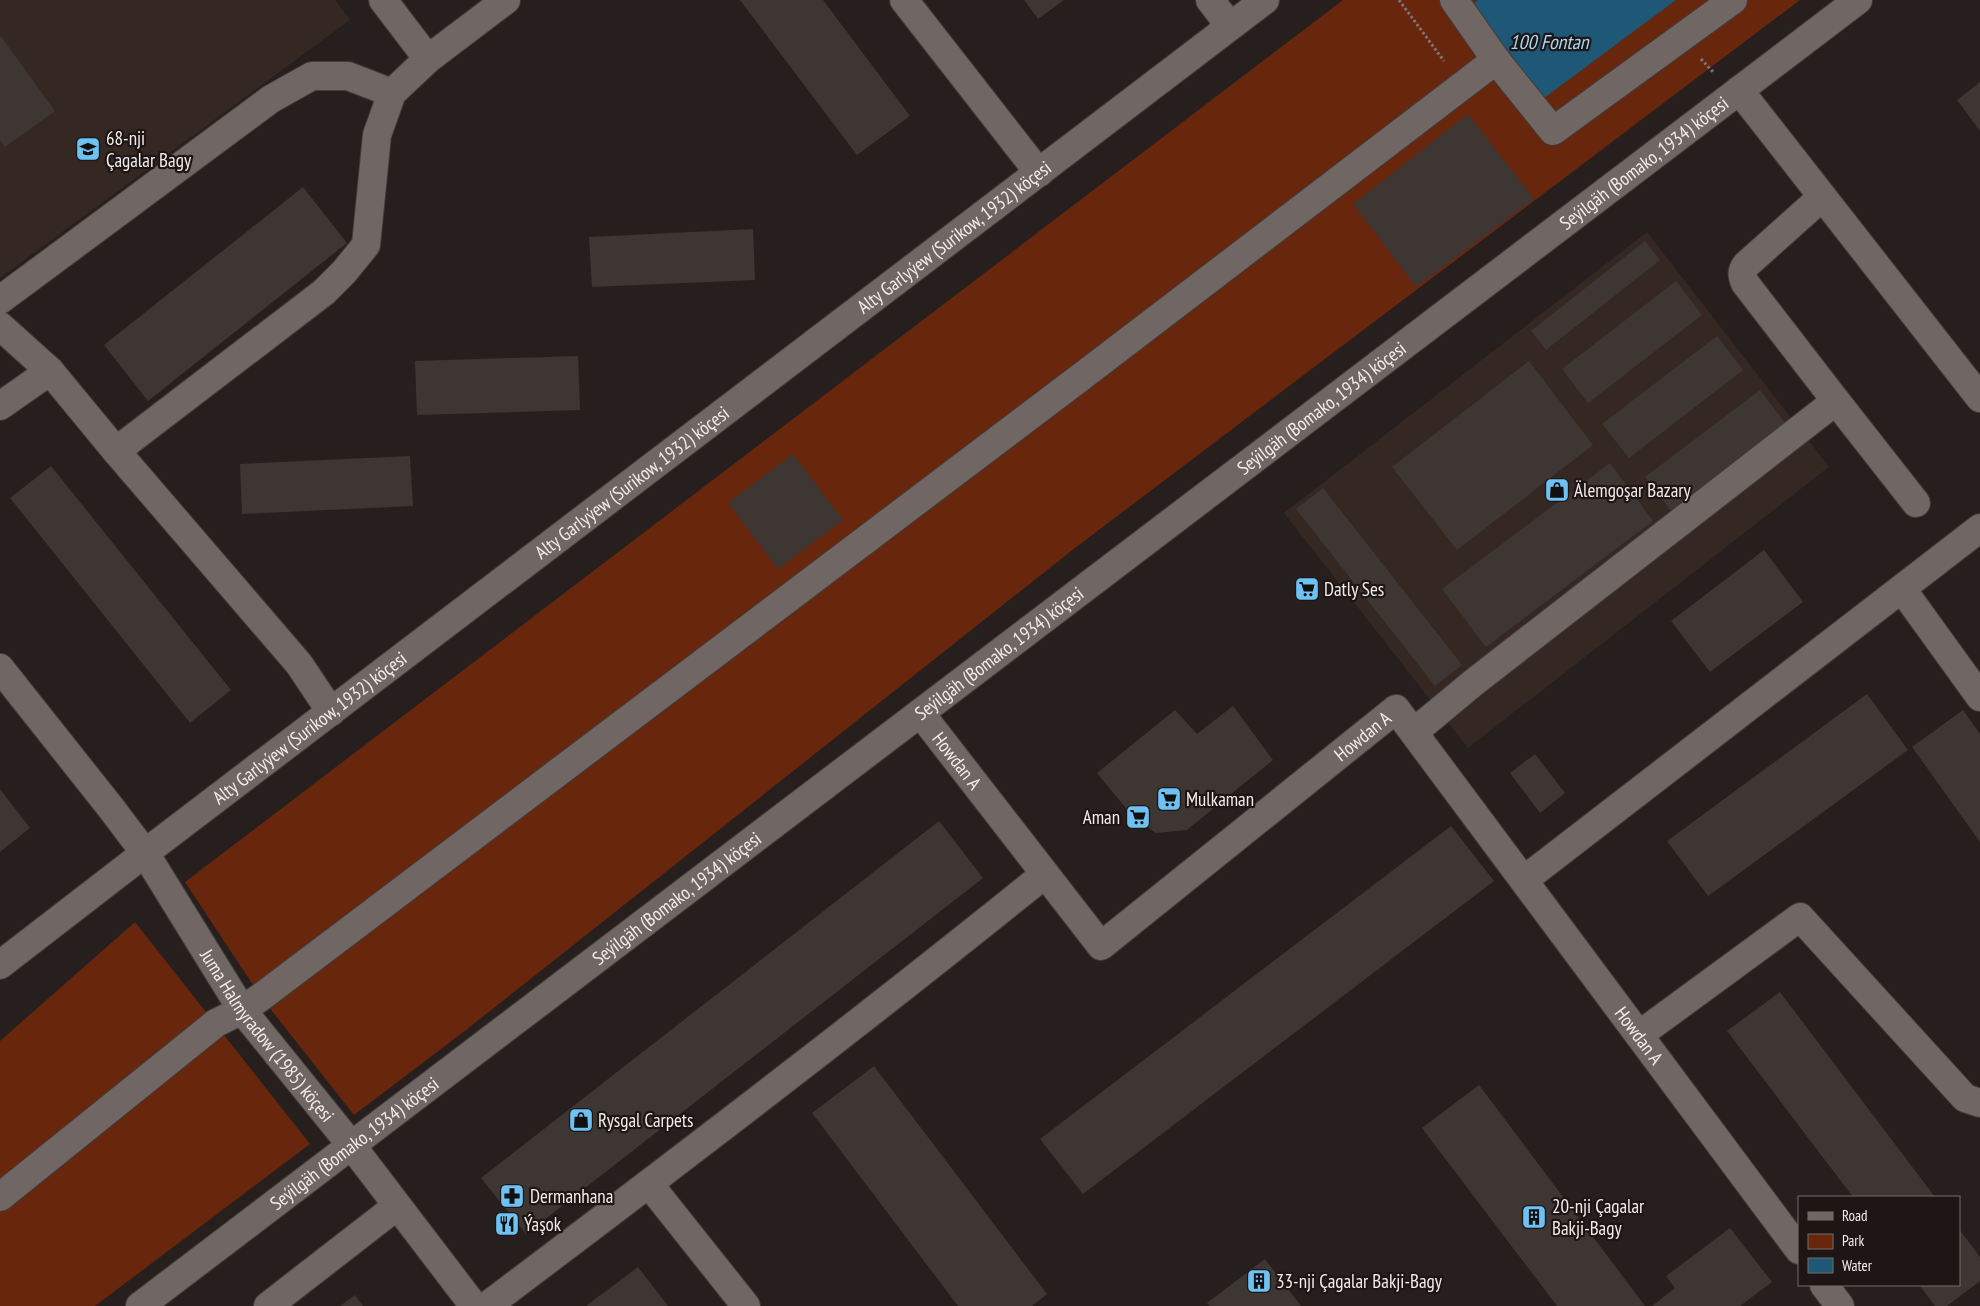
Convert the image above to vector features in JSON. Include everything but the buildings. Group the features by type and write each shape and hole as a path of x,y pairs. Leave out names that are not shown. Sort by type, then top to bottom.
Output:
{"street":[{"path":"383,0 428,59"},
{"path":"116,451 324,292 344,272 366,245 377,135 392,93 428,59 506,0"},
{"path":"904,0 1039,173"},
{"path":"1210,0 1230,26"},
{"name":"Alty Garlyýew (Surikow, 1932) köçesi","path":"0,965 144,853 332,712 1265,0"},
{"path":"1454,0 1496,60 1553,131 1733,0"},
{"name":"Seýilgäh (Bomako, 1934) köçesi","path":"140,1306 922,714 1858,0"},
{"path":"0,1197 216,1023 242,1010 1049,401 1496,60"},
{"path":"0,300 270,99 312,76 348,76 392,93"},
{"path":"1736,93 1822,197 1980,398"},
{"path":"1822,197 1746,264 1742,276 1745,283 1916,502"},
{"path":"0,326 50,372 299,664 332,712"},
{"path":"0,406 50,372"},
{"path":"1414,732 1472,683 1836,401"},
{"path":"1524,880 1980,528"},
{"path":"1902,588 1980,697"},
{"name":"Juma Halmyradow (1985) köçesi","path":"0,668 112,808 144,853 242,1010 352,1146 474,1306"},
{"name":"Howdan A","path":"922,714 1101,946 1396,709 1798,1249"},
{"path":"486,1306 649,1184 924,972 1045,874"},
{"path":"1639,1035 1800,917 1965,1098 1980,1102"},
{"path":"649,1184 746,1306"},
{"path":"268,1306 397,1206"},
{"path":"1825,1286 1840,1306"}],"path":[{"path":"1399,0 1462,86"},
{"path":"1682,38 1736,93"}],"shaded area":[{"name":"68-nji Çagalar Bagy","path":"0,0 335,0 350,20 0,278"},
{"name":"Älemgoşar Bazary","path":"1647,232 1829,467 1468,748 1284,513"}],"green space":[{"path":"1343,0 1800,0 1075,548 466,1030 354,1115 261,997 185,882"},
{"path":"135,922 310,1144 95,1306 0,1306 0,1041"}],"water":[{"name":"100 Fontan","path":"1478,0 1676,0 1540,101 1470,6"}],"place":[{"name":"68-nji Çagalar Bagy","path":"88,149"},
{"name":"Älemgoşar Bazary","path":"1557,490"},
{"name":"Datly Ses","path":"1307,589"},
{"name":"Mulkaman","path":"1169,799"},
{"name":"Aman","path":"1138,817"},
{"name":"Rysgal Carpets","path":"581,1120"},
{"name":"Dermanhana","path":"512,1196"},
{"name":"20-nji Çagalar Bakji-Bagy","path":"1534,1217"},
{"name":"Ýaşok","path":"507,1224"},
{"name":"33-nji Çagalar Bakji-Bagy","path":"1259,1281"}]}
